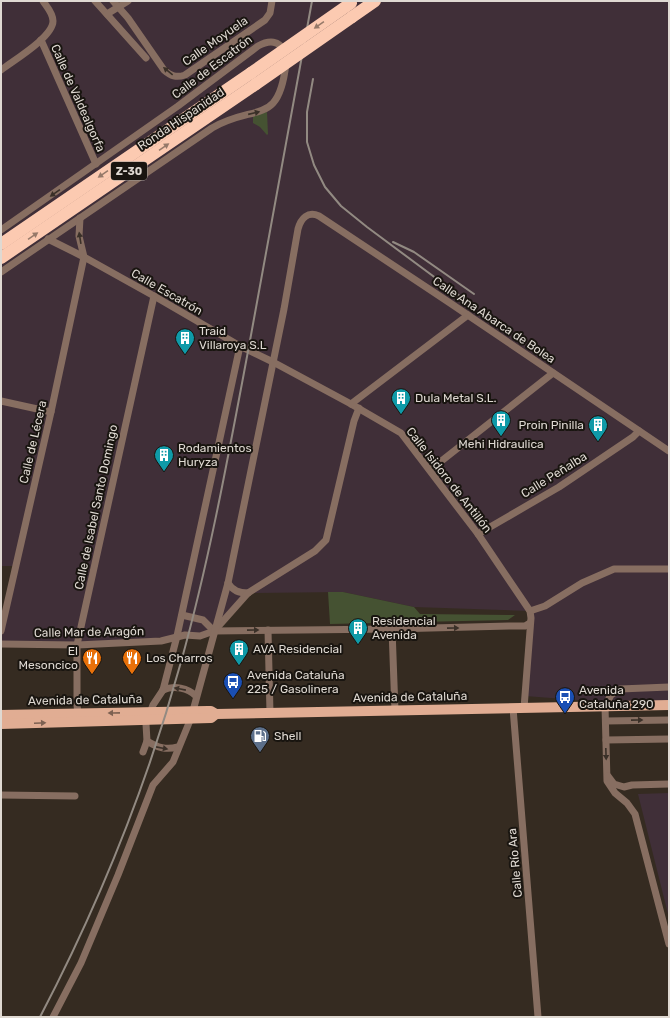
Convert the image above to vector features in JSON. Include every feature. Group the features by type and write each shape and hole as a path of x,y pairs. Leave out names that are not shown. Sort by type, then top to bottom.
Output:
{"highway":[{"name":"Ronda Hispanidad","path":"2,258 376,1"},
{"name":"Ronda Hispanidad","path":"1,244 353,2"}],"main road":[{"name":"Avenida de Cataluña","path":"1,715 78,714 149,716 192,715 211,710 216,714 669,705"},
{"name":"Avenida de Cataluña","path":"1,724 86,721 149,716"}],"street":[{"path":"1,70 41,40 49,31 53,19 50,11 43,1"},
{"path":"95,1 146,58"},
{"name":"Calle Moyuela","path":"113,1 128,18 164,70 169,74 180,77 265,20 270,13 272,1"},
{"path":"107,14 128,1"},
{"name":"Calle de Valdealgorfa","path":"41,40 96,164"},
{"name":"Calle de Escatrón","path":"1,230 178,106 258,46 265,42 272,41 280,45 284,50 286,58 282,88 277,99 271,106 260,112 230,119 212,128 1,272"},
{"name":"Calle Ana Abarca de Bolea","path":"273,362 299,224 304,217 312,214 319,216 669,451"},
{"path":"80,218 79,236 84,258"},
{"name":"Calle Escatrón","path":"48,239 154,296 240,346"},
{"name":"Calle de Lécera","path":"1,631 52,412 84,258"},
{"name":"Calle de Isabel Santo Domingo","path":"78,714 77,645 154,296"},
{"path":"351,404 468,315"},
{"path":"143,752 147,741 146,724 153,705 163,690 177,636 240,346"},
{"name":"Calle Isidoro de Antillón","path":"240,346 359,408 401,433 478,534 530,612"},
{"path":"53,1017 81,963 153,785 173,762 192,715 228,583 273,362"},
{"path":"430,470 553,373"},
{"path":"1,401 52,412"},
{"path":"214,631 248,594 315,551 326,540 354,421 359,408"},
{"name":"Calle Peñalba","path":"478,534 559,487 633,437 639,431"},
{"path":"524,708 530,612 546,606 582,584 614,568 669,569"},
{"path":"228,583 231,588 238,593 248,594"},
{"path":"182,615 203,620 214,631"},
{"name":"Calle Mar de Aragón","path":"1,644 77,645 161,641 177,636 200,636 214,631 528,626"},
{"path":"392,629 395,711"},
{"path":"268,630 270,713"},
{"path":"163,690 170,687 182,688 192,691 196,696"},
{"path":"669,687 620,689 611,695 605,706 608,784 635,814 637,819 669,944"},
{"name":"Calle Río Ara","path":"513,708 538,1017"},
{"path":"78,714 86,721"},
{"path":"606,721 669,720"},
{"path":"606,740 669,739"},
{"path":"147,741 156,747 166,749 178,747"},
{"path":"607,774 614,784 624,787 632,785 669,784"},
{"path":"624,801 632,785"},
{"path":"624,787 622,795 624,801"},
{"path":"1,795 76,796"}],"shaded area":[{"path":"1,1 669,1 669,706 525,696 529,611 414,607 343,592 248,593 214,631 177,636 77,645 1,644 1,637 16,566 1,566"},
{"path":"669,793 669,918 638,794"}],"green space":[{"path":"267,112 267,135 260,127 253,123 253,116"},
{"path":"328,592 343,592 414,607 420,614 515,615 508,620 330,624"}],"railway":[{"path":"40,1017 82,931 120,843 153,753 181,662 201,584 226,465 312,1"},
{"path":"313,79 307,112 307,142 314,165 325,187 341,206 367,227 468,302"},
{"path":"393,242 414,252 474,294"}],"place":[{"name":"Traid Villaroya S.L","path":"185,355"},
{"name":"Dula Metal S.L.","path":"401,415"},
{"name":"Mehi Hidraulica","path":"501,437"},
{"name":"Proin Pinilla","path":"598,442"},
{"name":"Rodamientos Huryza","path":"164,472"},
{"name":"Residencial Avenida","path":"358,645"},
{"name":"AVA Residencial","path":"239,666"},
{"name":"El Mesoncico","path":"92,675"},
{"name":"Los Charros","path":"132,675"},
{"name":"Avenida Cataluña 225 / Gasolinera","path":"233,699"},
{"name":"Avenida Cataluña 290","path":"565,714"},
{"name":"Shell","path":"260,753"}]}
